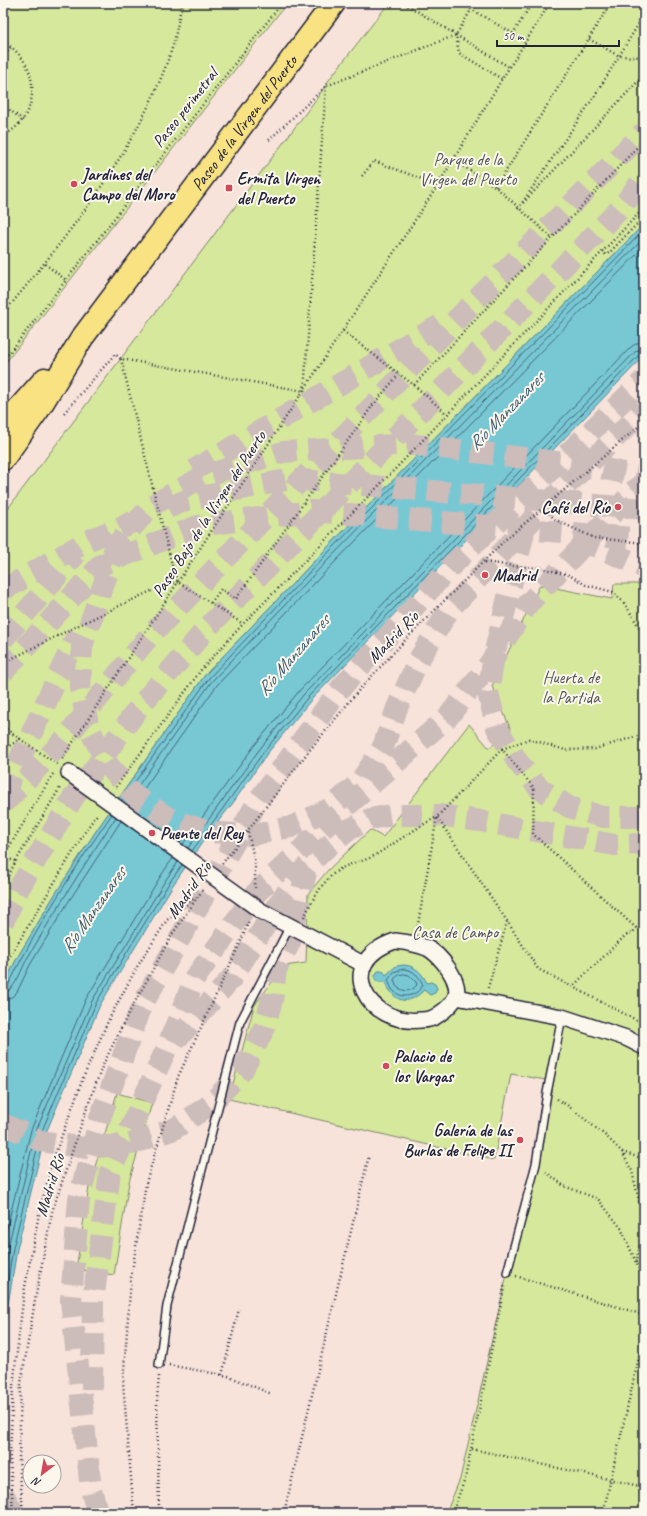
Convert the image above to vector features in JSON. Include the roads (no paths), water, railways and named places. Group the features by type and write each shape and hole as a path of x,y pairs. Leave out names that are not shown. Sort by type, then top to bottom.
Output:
{"main road":[{"name":"Paseo de la Virgen del Puerto","path":"3,426 82,338 334,3"},
{"name":"Paseo de la Virgen del Puerto","path":"3,459 38,410 82,338"}],"street":[{"name":"Paseo de la Virgen del Puerto","path":"3,440 82,338"},
{"path":"64,769 261,911 363,964"},
{"path":"395,940 429,949 443,961 453,975 456,987 456,997 446,1009 436,1016 424,1020 410,1021 392,1017 375,1006 363,991 361,976 363,964 372,952 395,940"},
{"path":"456,997 562,1016 626,1038 644,1046"}],"lane":[{"path":"160,1365 167,1306 240,1022 294,928"},
{"path":"507,1273 536,1164 547,1093 562,1016"}],"water":[{"name":"Río Manzanares","path":"644,224 644,356 311,700 266,755 233,803 208,834 173,885 100,1005 45,1135 17,1249 5,1324 3,1362 3,987 17,958 54,896 96,831 205,675 321,554"},
{"path":"404,965 412,967 418,971 427,983 431,982 435,984 437,988 435,993 430,995 424,990 412,999 402,1000 392,994 385,982 378,982 375,979 375,975 378,971 383,971 386,975 396,966"}],"tunnel":[{"path":"3,803 64,740 146,640 466,310 644,132"},
{"path":"3,922 19,888 73,798 140,706 208,627 621,208 644,178"},
{"path":"194,470 440,325"},
{"path":"98,1513 91,1490 71,1300 79,1199 100,1118 142,1005 258,801 340,689 451,566 644,380"},
{"path":"118,543 82,646 80,688 89,728 108,765 135,796 170,819 209,832 251,835 291,827 329,809 360,782 383,747 397,708 418,661 449,610 543,508 644,410"},
{"path":"112,555 118,543 151,506 204,476 283,452 409,444 590,466 644,477"},
{"path":"168,508 186,500 291,479 644,509"},
{"path":"92,1389 93,1301 110,1172 165,1052 195,978 256,893 349,804 448,717 490,663 528,604 635,490 644,483"},
{"path":"3,672 101,565 198,526 312,511 644,539"},
{"path":"3,590 87,541 133,522"},
{"path":"524,532 494,655 488,693 497,728 517,761 539,788 569,807 603,817 638,817 644,815"},
{"path":"578,539 644,567"},
{"path":"3,639 76,554"},
{"path":"3,795 78,633"},
{"path":"175,1041 231,979 282,899 307,866 328,846 350,829 370,819 392,815 439,815 615,845 644,844"},
{"path":"3,1124 41,1141 86,1148 131,1144 174,1129 211,1104 242,1071 263,1031 272,1000 276,970 290,942 306,872"},
{"path":"3,1494 14,1513"}],"place":[{"name":"Jardines del Campo del Moro","path":"74,184"},
{"name":"Ermita Virgen del Puerto","path":"229,188"},
{"name":"Café del Río","path":"618,507"},
{"name":"Madrid","path":"485,575"},
{"name":"Puente del Rey","path":"152,833"},
{"name":"Palacio de los Vargas","path":"386,1066"},
{"name":"Galería de las Burlas de Felipe II","path":"520,1140"}],"park label":[{"name":"Parque de la Virgen del Puerto","path":"468,169"},
{"name":"Huerta de la Partida","path":"571,687"},
{"name":"Casa de Campo","path":"455,932"}]}
